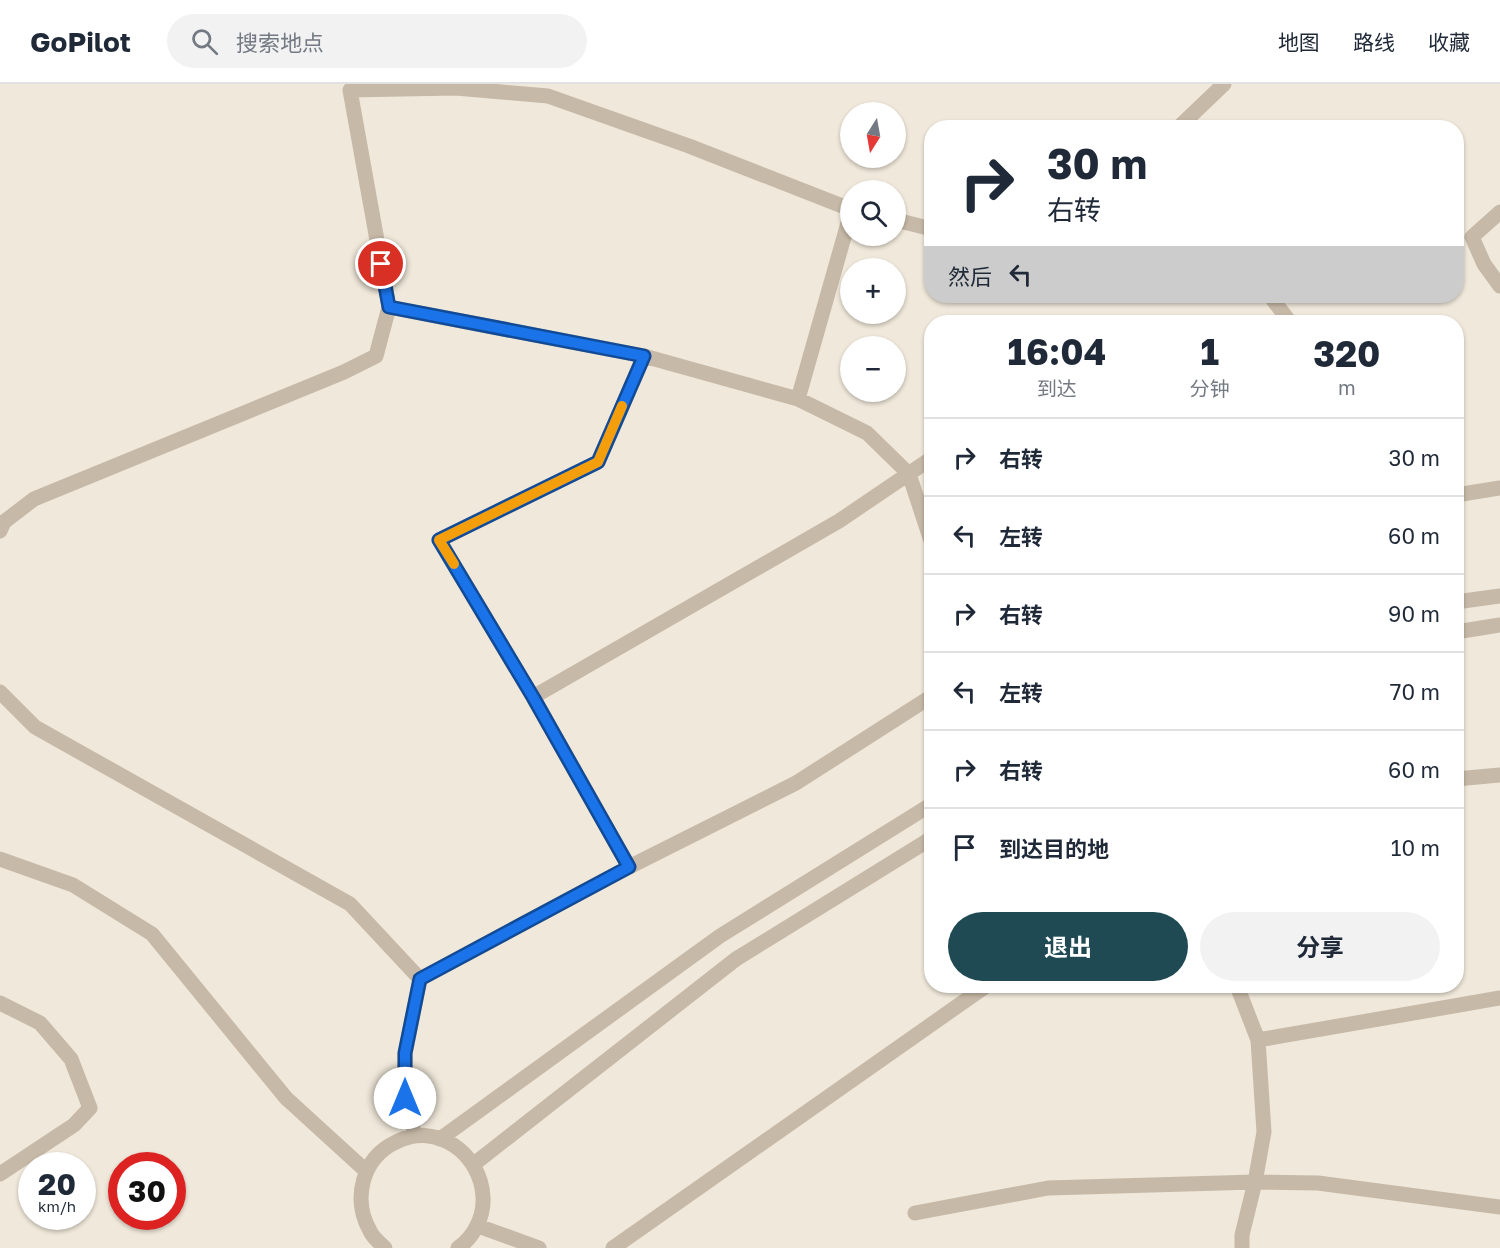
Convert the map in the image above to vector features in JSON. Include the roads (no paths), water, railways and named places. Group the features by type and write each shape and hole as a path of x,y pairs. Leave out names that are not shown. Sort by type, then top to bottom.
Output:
{"street":[{"path":"1186,120 1224,84"},
{"path":"0,531 4,522 34,499 344,372 376,356 389,307 350,90 456,88 548,96 689,146 840,205"},
{"path":"1500,212 1472,237 1484,264 1500,286"},
{"path":"906,222 924,227"},
{"path":"798,399 841,246"},
{"path":"1275,303 1284,315"},
{"path":"389,307 644,356 798,399 867,433 909,474 924,520"},
{"path":"629,867 533,697 439,540 598,462 644,356"},
{"path":"533,697 588,668 839,521 924,464"},
{"path":"1464,494 1500,488"},
{"path":"1464,601 1500,596"},
{"path":"1464,631 1500,625"},
{"path":"0,692 34,727 350,904 420,979"},
{"path":"420,979 629,867 796,783 924,701"},
{"path":"1464,778 1500,775"},
{"path":"440,1139 720,936 924,809"},
{"path":"474,1164 736,959 924,843"},
{"path":"0,859 73,885 152,934 286,1098 366,1171"},
{"path":"415,1136 405,1098 405,1053 420,979"},
{"path":"613,1248 976,993"},
{"path":"1240,993 1258,1040 1264,1132 1242,1235 1242,1248"},
{"path":"1258,1040 1500,998"},
{"path":"0,1003 40,1023 71,1059 90,1108 74,1125 0,1174"},
{"path":"385,1248 370,1233 362,1214 360,1192 366,1171 378,1154 396,1142 415,1136 440,1139 459,1148 474,1164 483,1184 484,1206 478,1226 465,1243 458,1248"},
{"path":"915,1212 1048,1188 1255,1182 1318,1183 1500,1207"},
{"path":"478,1226 539,1248"}]}
